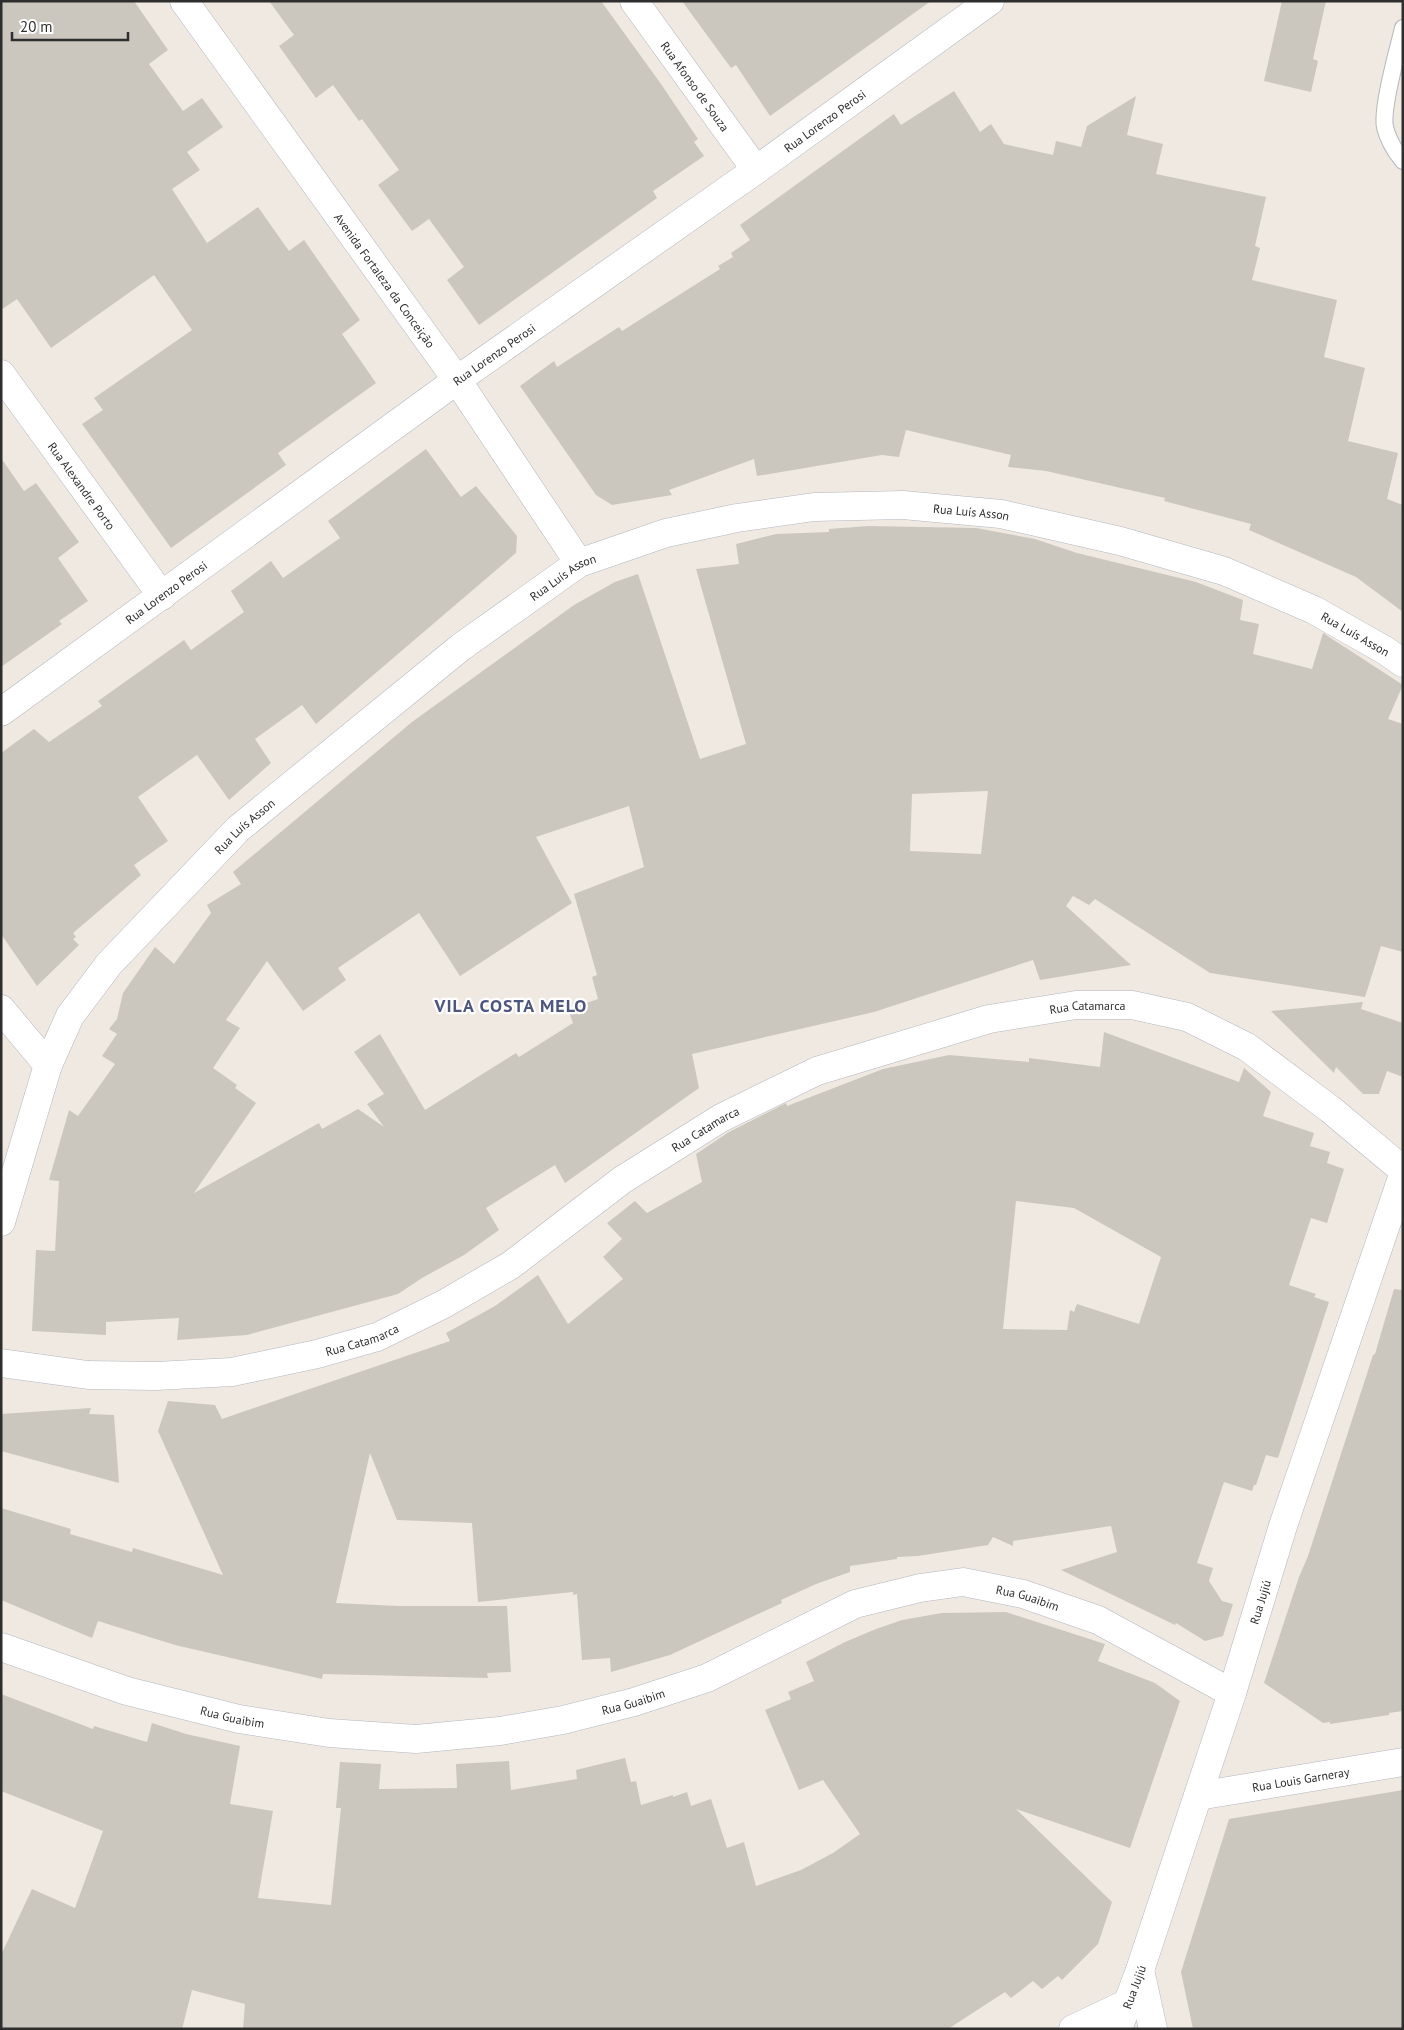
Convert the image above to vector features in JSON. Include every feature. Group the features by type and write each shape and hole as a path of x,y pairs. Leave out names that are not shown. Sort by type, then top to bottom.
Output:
{"street":[{"name":"Avenida Fortaleza da Conceição","path":"184,1 458,380 579,564"},
{"name":"Rua Afonso de Souza","path":"634,1 756,170"},
{"name":"Rua Lorenzo Perosi","path":"1,712 458,380 756,170 990,1"},
{"name":"Rua Alexandre Porto","path":"1,374 162,596"},
{"name":"Rua Luís Asson","path":"1,1222 7,1184 48,1065 70,1016 108,964 238,829 462,647 579,564 666,533 737,518 814,507 903,505 1000,514 1120,540 1224,570 1314,610 1386,651 1403,663"},
{"name":"Rua Catamarca","path":"1,1363 88,1375 156,1376 232,1372 317,1354 377,1336 444,1304 511,1265 622,1180 721,1118 817,1071 988,1019 1076,1005 1132,1005 1187,1017 1247,1047 1330,1109 1403,1170"},
{"path":"1,1009 48,1065"},
{"name":"Rua Jujiú","path":"1118,2029 1140,1970 1232,1693 1283,1526 1403,1175"},
{"name":"Rua Guaibim","path":"1,1647 127,1691 239,1720 329,1733 416,1739 500,1731 554,1722 634,1702 707,1678 855,1604 920,1588 963,1582 1022,1594 1098,1620 1232,1693"},
{"name":"Rua Louis Garneray","path":"1198,1796 1403,1762"},
{"path":"1140,1970 1153,2029"},
{"path":"1073,2029 1128,2002"}],"lane":[{"path":"1403,28 1387,100 1384,125 1390,145 1403,161"}],"building":[{"path":"1,1 134,1 168,50 149,64 183,111 202,98 223,127 187,152 200,170 172,189 207,243 258,207 289,251 304,240 360,320 342,334 376,383 278,453 286,465 171,548 82,424 103,410 94,398 192,330 154,275 51,348 17,299 1,310"},
{"path":"269,1 601,1 698,139 694,142 704,156 653,191 657,198 479,325 447,280 464,267 429,219 412,231 378,185 399,170 362,119 359,121 333,85 316,98 279,46 294,35"},
{"path":"682,1 931,1 770,116 736,65 731,68"},
{"path":"1282,1 1326,1 1313,59 1318,61 1311,92 1264,81"},
{"path":"954,91 980,132 991,124 1004,144 1053,155 1056,141 1081,147 1087,126 1136,96 1127,135 1163,144 1156,174 1266,197 1255,246 1260,248 1252,280 1337,300 1324,357 1365,368 1348,441 1398,453 1387,499 1403,505 1403,612 1356,577 1249,530 1251,524 1164,501 1165,498 1046,471 1008,467 1011,455 906,430 899,457 882,455 757,476 754,459 669,490 672,495 612,505 596,495 520,386 554,361 557,367 619,327 622,331 720,269 718,266 733,257 731,253 750,240 740,225 894,114 901,125"},
{"path":"426,449 461,497 476,486 517,536 516,553 316,724 302,705 255,739 271,763 229,800 197,755 138,797 168,841 134,865 141,875 73,933 76,937 73,939 79,945 37,986 1,934 1,753 34,729 49,742 102,706 98,701 184,640 191,650 244,612 231,591 271,561 283,578 340,538 328,521"},
{"path":"1,458 24,491 36,483 79,542 58,558 88,601 59,621 62,624 1,667"},
{"path":"868,526 976,528 1035,539 1077,553 1196,582 1243,600 1240,620 1259,624 1253,654 1312,669 1323,633 1403,685 1388,719 1403,724 1403,952 1381,946 1365,997 1210,973 1095,899 1089,905 1073,896 1066,906 1131,965 1040,980 1033,960 874,1012 692,1054 699,1088 565,1183 555,1165 486,1208 499,1230 464,1255 422,1278 398,1294 247,1335 177,1340 179,1318 106,1322 106,1335 32,1331 36,1250 55,1251 59,1181 49,1180 69,1110 78,1116 115,1064 102,1056 117,1034 109,1029 117,1019 123,993 155,947 174,964 211,913 207,905 241,884 233,872 412,722 574,605 615,582 638,574 700,759 746,744 696,569 739,564 736,544 776,534 829,532 829,529","holes":["988,791 981,854 910,851 912,794","629,806 644,867 574,894 597,975 592,977 598,999 568,1009 573,1023 519,1057 516,1053 425,1110 380,1034 354,1052 384,1094 367,1104 384,1127 358,1109 322,1129 319,1123 194,1193 256,1103 235,1088 237,1085 213,1068 240,1028 226,1020 267,961 303,1011 346,980 338,968 419,913 460,976 572,903 536,837"]},
{"path":"1363,1002 1361,1009 1403,1023 1403,1077 1387,1071 1379,1094 1363,1094 1336,1067 1334,1073 1271,1011"},
{"path":"1104,1032 1239,1082 1244,1068 1271,1092 1263,1116 1314,1133 1310,1146 1330,1152 1327,1163 1344,1169 1327,1223 1311,1218 1289,1285 1316,1294 1314,1297 1329,1302 1278,1458 1266,1455 1256,1485 1254,1485 1252,1491 1224,1482 1197,1563 1213,1568 1209,1581 1222,1601 1233,1604 1223,1636 1205,1641 1176,1623 1175,1625 1061,1570 1117,1552 1111,1526 1013,1541 1013,1546 993,1537 988,1545 918,1556 897,1557 897,1559 850,1566 850,1572 816,1584 781,1600 782,1603 670,1655 611,1672 610,1658 582,1660 577,1594 573,1595 573,1592 478,1602 472,1523 397,1520 370,1453 336,1603 398,1606 507,1606 511,1672 487,1673 488,1678 323,1674 322,1679 175,1645 98,1621 92,1638 1,1600 1,1508 71,1529 70,1534 132,1552 133,1548 223,1575 158,1431 168,1401 215,1405 222,1419 450,1341 446,1333 495,1306 538,1275 568,1324 623,1279 603,1257 622,1239 607,1223 635,1201 647,1213 702,1182 696,1154 729,1132 786,1103 787,1106 883,1069 949,1055 1029,1062 1029,1058 1100,1067","holes":["1016,1201 1074,1208 1161,1257 1139,1324 1077,1304 1074,1312 1070,1310 1067,1330 1003,1329"]},
{"path":"1394,1289 1403,1290 1403,1711 1330,1724 1330,1722 1323,1723 1264,1683 1299,1577 1308,1556 1373,1355 1375,1354"},
{"path":"91,1408 89,1414 114,1415 119,1483 1,1451 1,1414"},
{"path":"1006,1612 1105,1644 1098,1661 1155,1683 1180,1701 1130,1848 1016,1809 1112,1902 1098,1944 1062,1980 1058,1976 1042,1989 1033,1981 1011,1998 1005,1992 948,2029 243,2029 245,2004 192,1990 182,2029 1,2029 1,1955 32,1889 75,1908 103,1831 1,1791 1,1694 93,1729 94,1726 147,1742 152,1723 186,1734 240,1746 230,1804 273,1811 258,1898 331,1905 341,1808 336,1808 340,1762 381,1764 379,1789 457,1788 456,1764 509,1761 511,1790 577,1779 576,1770 625,1758 631,1782 636,1781 641,1805 687,1792 691,1806 711,1799 727,1848 744,1842 756,1886 801,1870 833,1853 860,1834 823,1780 799,1790 765,1710 791,1699 788,1692 814,1681 806,1662 845,1642 902,1620 942,1613"},
{"path":"1403,1790 1403,2029 1193,2029 1181,1972 1229,1819"}],"district":[{"name":"VILA COSTA MELO","path":"511,1005"}]}
